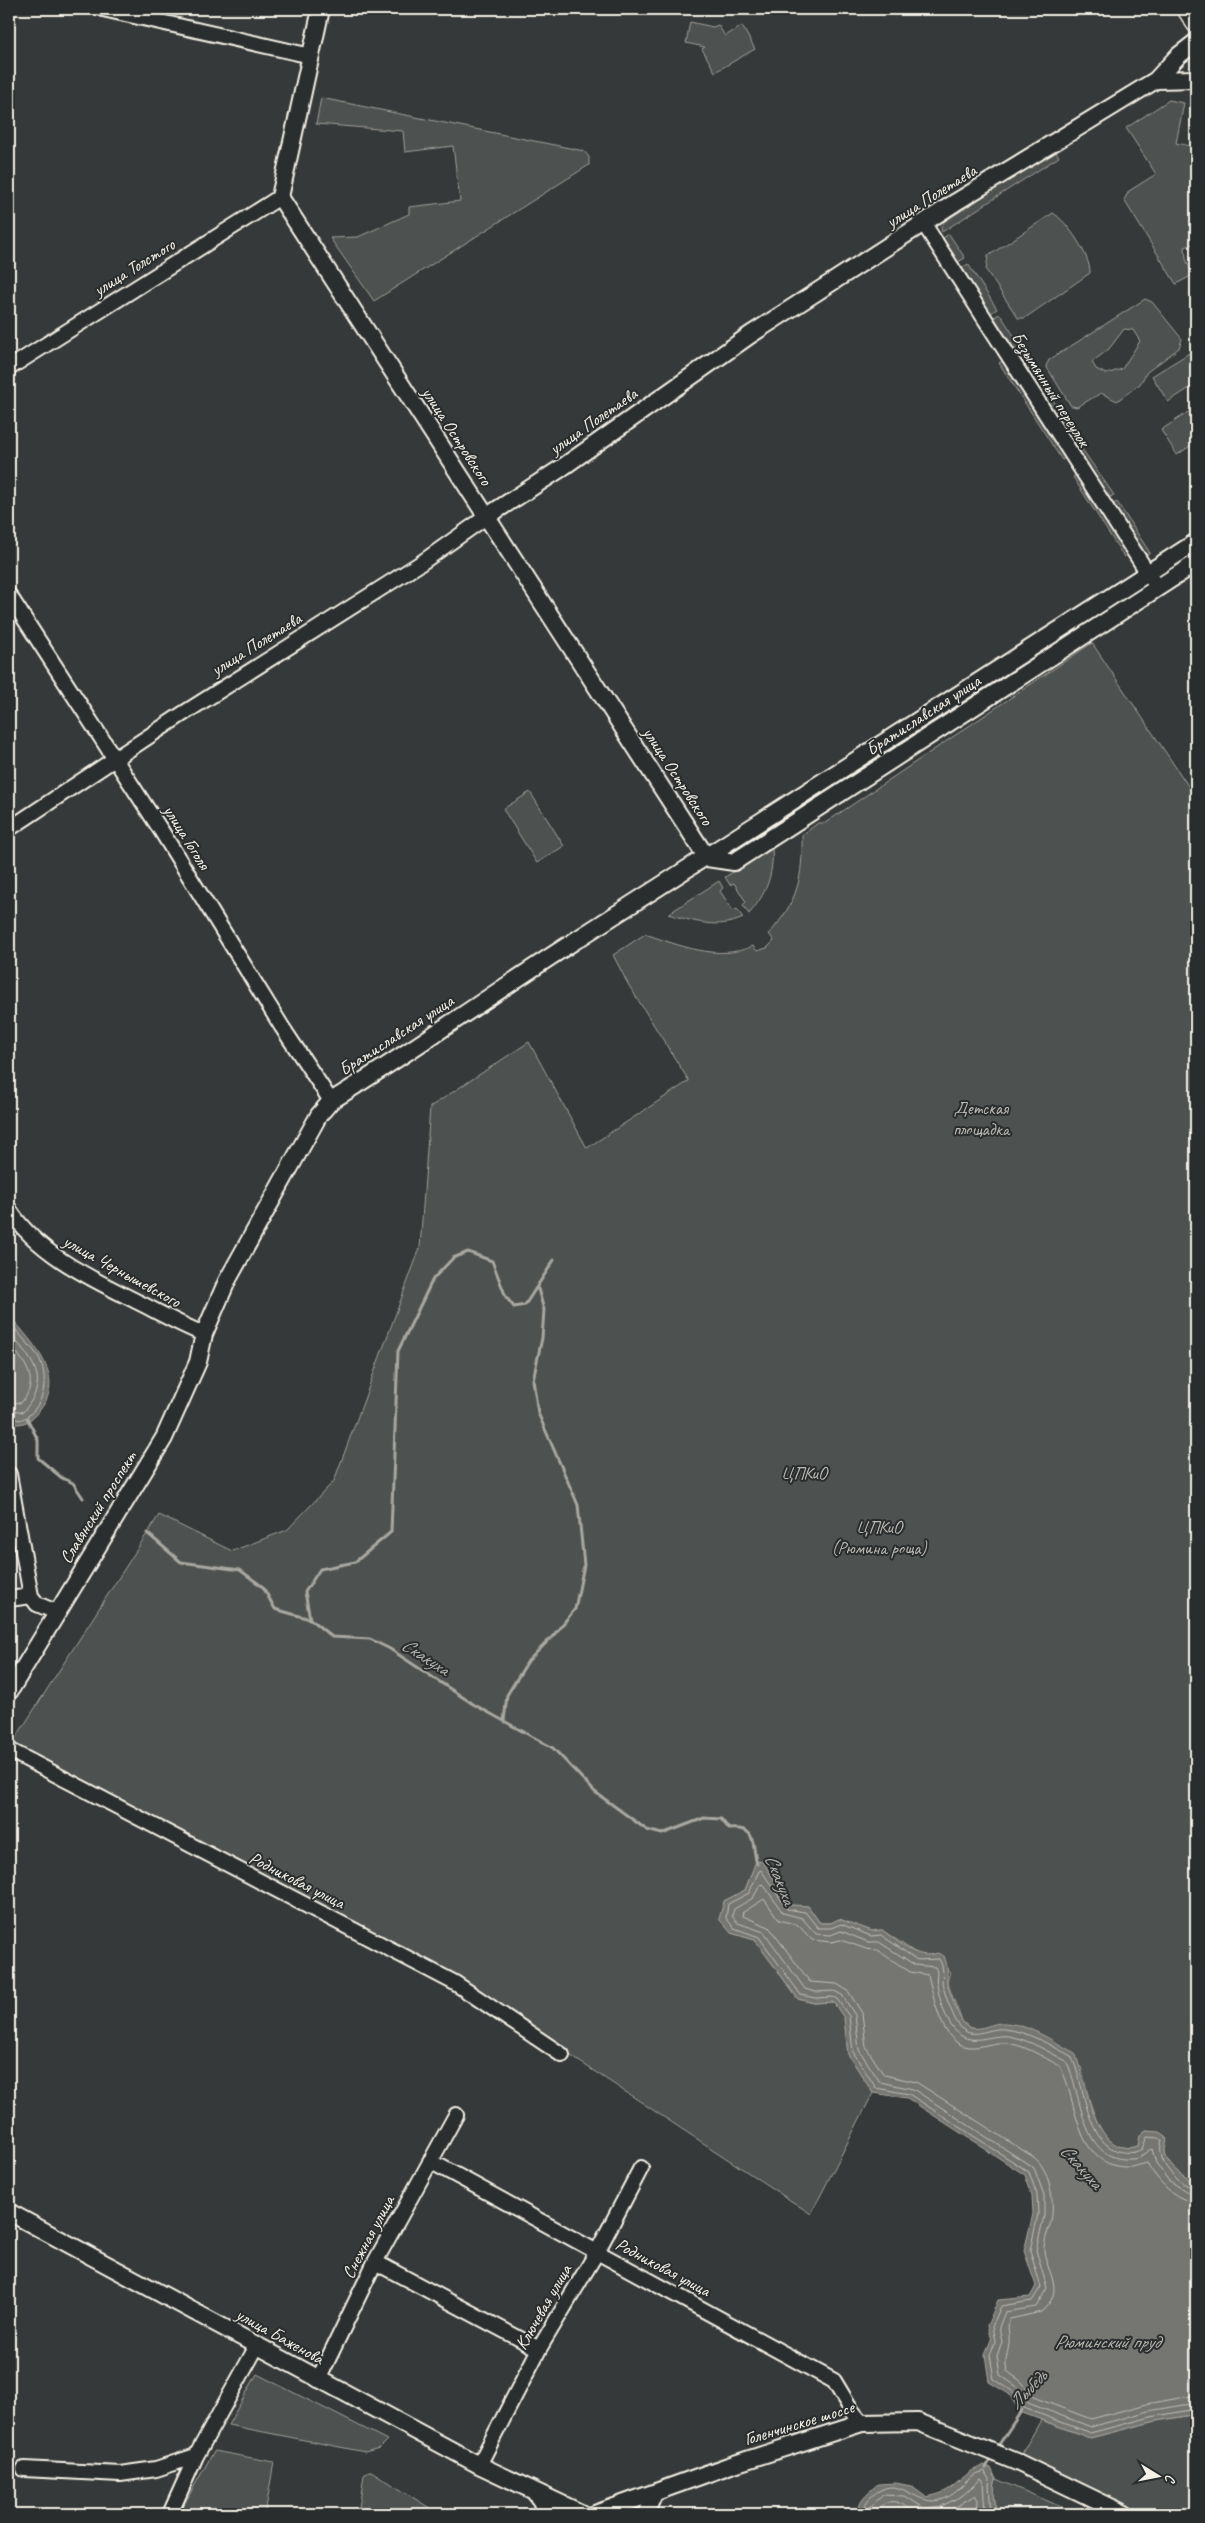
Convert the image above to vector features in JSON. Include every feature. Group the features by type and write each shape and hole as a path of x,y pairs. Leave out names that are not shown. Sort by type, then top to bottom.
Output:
{"main road":[{"path":"1187,9 1196,23"}],"street":[{"path":"103,9 311,56"},
{"path":"280,198 320,9"},
{"name":"улица Полетаева","path":"9,829 421,563 486,517 560,469 750,335 1156,80 1178,56 1196,42"},
{"path":"1156,80 1196,79"},
{"name":"улица Толстого","path":"9,368 280,198"},
{"name":"улица Островского","path":"280,198 707,858"},
{"name":"Безымянный переулок","path":"924,224 1148,574"},
{"name":"Братиславская улица","path":"204,1334 227,1281 253,1232 319,1115 331,1101 436,1035 467,1012 573,942 707,858 1196,542"},
{"name":"Братиславская улица","path":"707,858 734,862 1196,562"},
{"path":"1148,574 1158,587"},
{"name":"улица Гоголя","path":"9,595 239,954 282,1027 331,1101"},
{"name":"улица Чернышевского","path":"9,1209 17,1222 49,1252 100,1283 204,1334"},
{"name":"Славянский проспект","path":"9,1692 56,1612 164,1438 198,1362 204,1334"},
{"path":"9,1474 31,1596 37,1604 56,1612"},
{"path":"9,1599 31,1596"},
{"name":"Родниковая улица","path":"9,1750 455,1983 562,2055"},
{"name":"Снежная улица","path":"318,2380 375,2262 456,2115"},
{"name":"Родниковая улица","path":"430,2161 834,2381 862,2423"},
{"name":"Ключевая улица","path":"479,2465 539,2349 597,2252 641,2168"},
{"name":"улица Баженова","path":"9,2212 479,2465 583,2514"},
{"path":"375,2262 539,2349"},
{"path":"170,2514 196,2456 258,2346"},
{"name":"Голенчинское шоссе","path":"594,2514 656,2494 728,2466 862,2423 918,2422 993,2452 1125,2514"},
{"path":"24,2469 120,2474 156,2469 196,2456"},
{"path":"534,2491 542,2502 544,2514"},
{"path":"646,2514 656,2494"}],"green space":[{"path":"690,22 713,27 718,25 725,36 742,26 755,49 715,72 702,49 705,47 686,43"},
{"path":"321,98 584,151 589,157 589,165 374,301 330,238 358,237 409,214 409,207 460,201 453,146 405,152 403,131 316,124"},
{"path":"1169,100 1184,103 1176,143 1196,147 1196,246 1193,244 1185,247 1186,259 1193,275 1176,284 1124,200 1129,191 1156,174 1126,128"},
{"path":"1055,150 1059,157 942,232 941,227 944,222"},
{"path":"1053,213 1059,217 1077,240 1087,258 1090,273 1025,318 1018,318 986,270 988,256"},
{"path":"949,234 965,258 958,262 943,238"},
{"path":"968,264 997,309 991,313 962,268"},
{"path":"1145,299 1152,302 1182,339 1179,348 1147,372 1140,384 1117,401 1101,393 1077,407 1071,406 1046,366 1049,360","holes":["1124,329 1133,330 1140,341 1122,369 1106,374 1096,369 1092,362 1109,349"]},
{"path":"1000,314 1031,362 1025,366 994,317"},
{"path":"1191,352 1196,361 1196,384 1168,402 1152,376"},
{"path":"1003,361 1065,458 1062,460 999,363"},
{"path":"1032,367 1072,430 1070,432 1114,495 1108,498 1027,371"},
{"path":"1196,407 1196,442 1177,455 1161,430"},
{"path":"1076,475 1127,555 1124,557 1073,477"},
{"path":"1117,502 1150,553 1144,556 1112,505"},
{"name":"ЦПКиО","path":"1092,643 1191,790 1196,787 1196,2184 1177,2171 1169,2162 1165,2151 1166,2136 1146,2131 1140,2136 1138,2146 1124,2147 1113,2143 1104,2134 1097,2122 1081,2067 1000,2023 981,2029 970,2028 962,2021 947,1982 950,1972 928,1956 919,1955 882,1930 872,1931 839,1919 831,1923 820,1923 808,1906 790,1905 763,1863 753,1871 745,1890 724,1901 731,1933 755,1940 798,1999 814,2003 833,2002 844,2017 848,2054 873,2093 811,2214 457,1981 10,1747 159,1515 232,1551 287,1530 334,1481 420,1248 430,1107 529,1042 587,1148 689,1081 628,984 613,955 645,934 685,947 712,952 740,951 753,946 757,951 767,948 774,941 769,934 787,911 797,888 800,877 802,835 818,823 825,823"},
{"path":"530,792 564,846 537,863 503,809"},
{"path":"772,848 772,867 768,884 749,914 743,905 746,902 734,883 730,885 725,877"},
{"path":"719,881 723,888 720,891 733,911 737,909 743,918 734,922 715,924 696,922 668,914"},
{"path":"257,2374 387,2440 379,2448 365,2452 228,2425"},
{"path":"1196,2414 1196,2514 1126,2514 1017,2462 1041,2420 1090,2438 1152,2422"},
{"path":"214,2451 274,2462 265,2514 223,2514 182,2508"},
{"path":"371,2471 437,2514 358,2514 364,2475"},
{"path":"996,2479 1078,2514 996,2514 994,2492"}],"water":[{"path":"16,1323 40,1353 46,1364 50,1387 47,1399 39,1411 28,1421 21,1424 13,1424 9,1418 9,1324"},
{"name":"Рюминский пруд","path":"756,1861 763,1862 790,1905 808,1906 820,1923 831,1923 839,1919 872,1931 882,1930 915,1952 930,1955 937,1953 944,1956 949,1990 958,2014 962,2021 970,2028 980,2028 1001,2023 1020,2026 1040,2033 1075,2053 1094,2115 1102,2130 1111,2141 1123,2147 1138,2146 1140,2136 1146,2131 1160,2132 1166,2136 1165,2151 1169,2162 1177,2171 1196,2184 1196,2414 1152,2422 1090,2438 1020,2412 1009,2394 989,2382 985,2354 991,2340 987,2326 998,2300 1030,2297 1036,2286 1024,2251 1033,2214 1032,2195 1025,2175 907,2098 873,2093 848,2054 844,2018 833,2002 814,2003 798,1999 755,1940 731,1933 719,1919 724,1901 745,1890"},
{"path":"984,2465 991,2468 996,2479 994,2492 996,2514 860,2514 859,2505 861,2501 878,2484 896,2483 911,2486 926,2497 946,2491 972,2471"}],"waterway":[{"path":"310,1619 305,1592 320,1569 355,1562 391,1532 398,1351 433,1279 453,1258 468,1252 492,1261 506,1297 514,1307 525,1305 554,1260"},
{"path":"504,1721 507,1695 528,1661 553,1636 575,1609 584,1565 578,1505 538,1413 533,1380 542,1338 544,1310 538,1289"},
{"name":"Скакуха","path":"27,1418 38,1440 38,1458 62,1478 73,1483 83,1498"},
{"name":"Скакуха","path":"147,1533 181,1562 240,1570 263,1587 275,1609 310,1619 332,1637 370,1639 390,1649 473,1704 553,1748 595,1792 647,1830 662,1834 704,1818 721,1819 729,1829 745,1831 752,1838 757,1864"},
{"name":"Лыбедь","path":"996,2449 1022,2410"},
{"name":"Лыбедь","path":"986,2468 992,2456"}],"park label":[{"name":"Детская площадка","path":"981,1118"},
{"name":"ЦПКиО (Рюмина роща)","path":"879,1537"}]}
